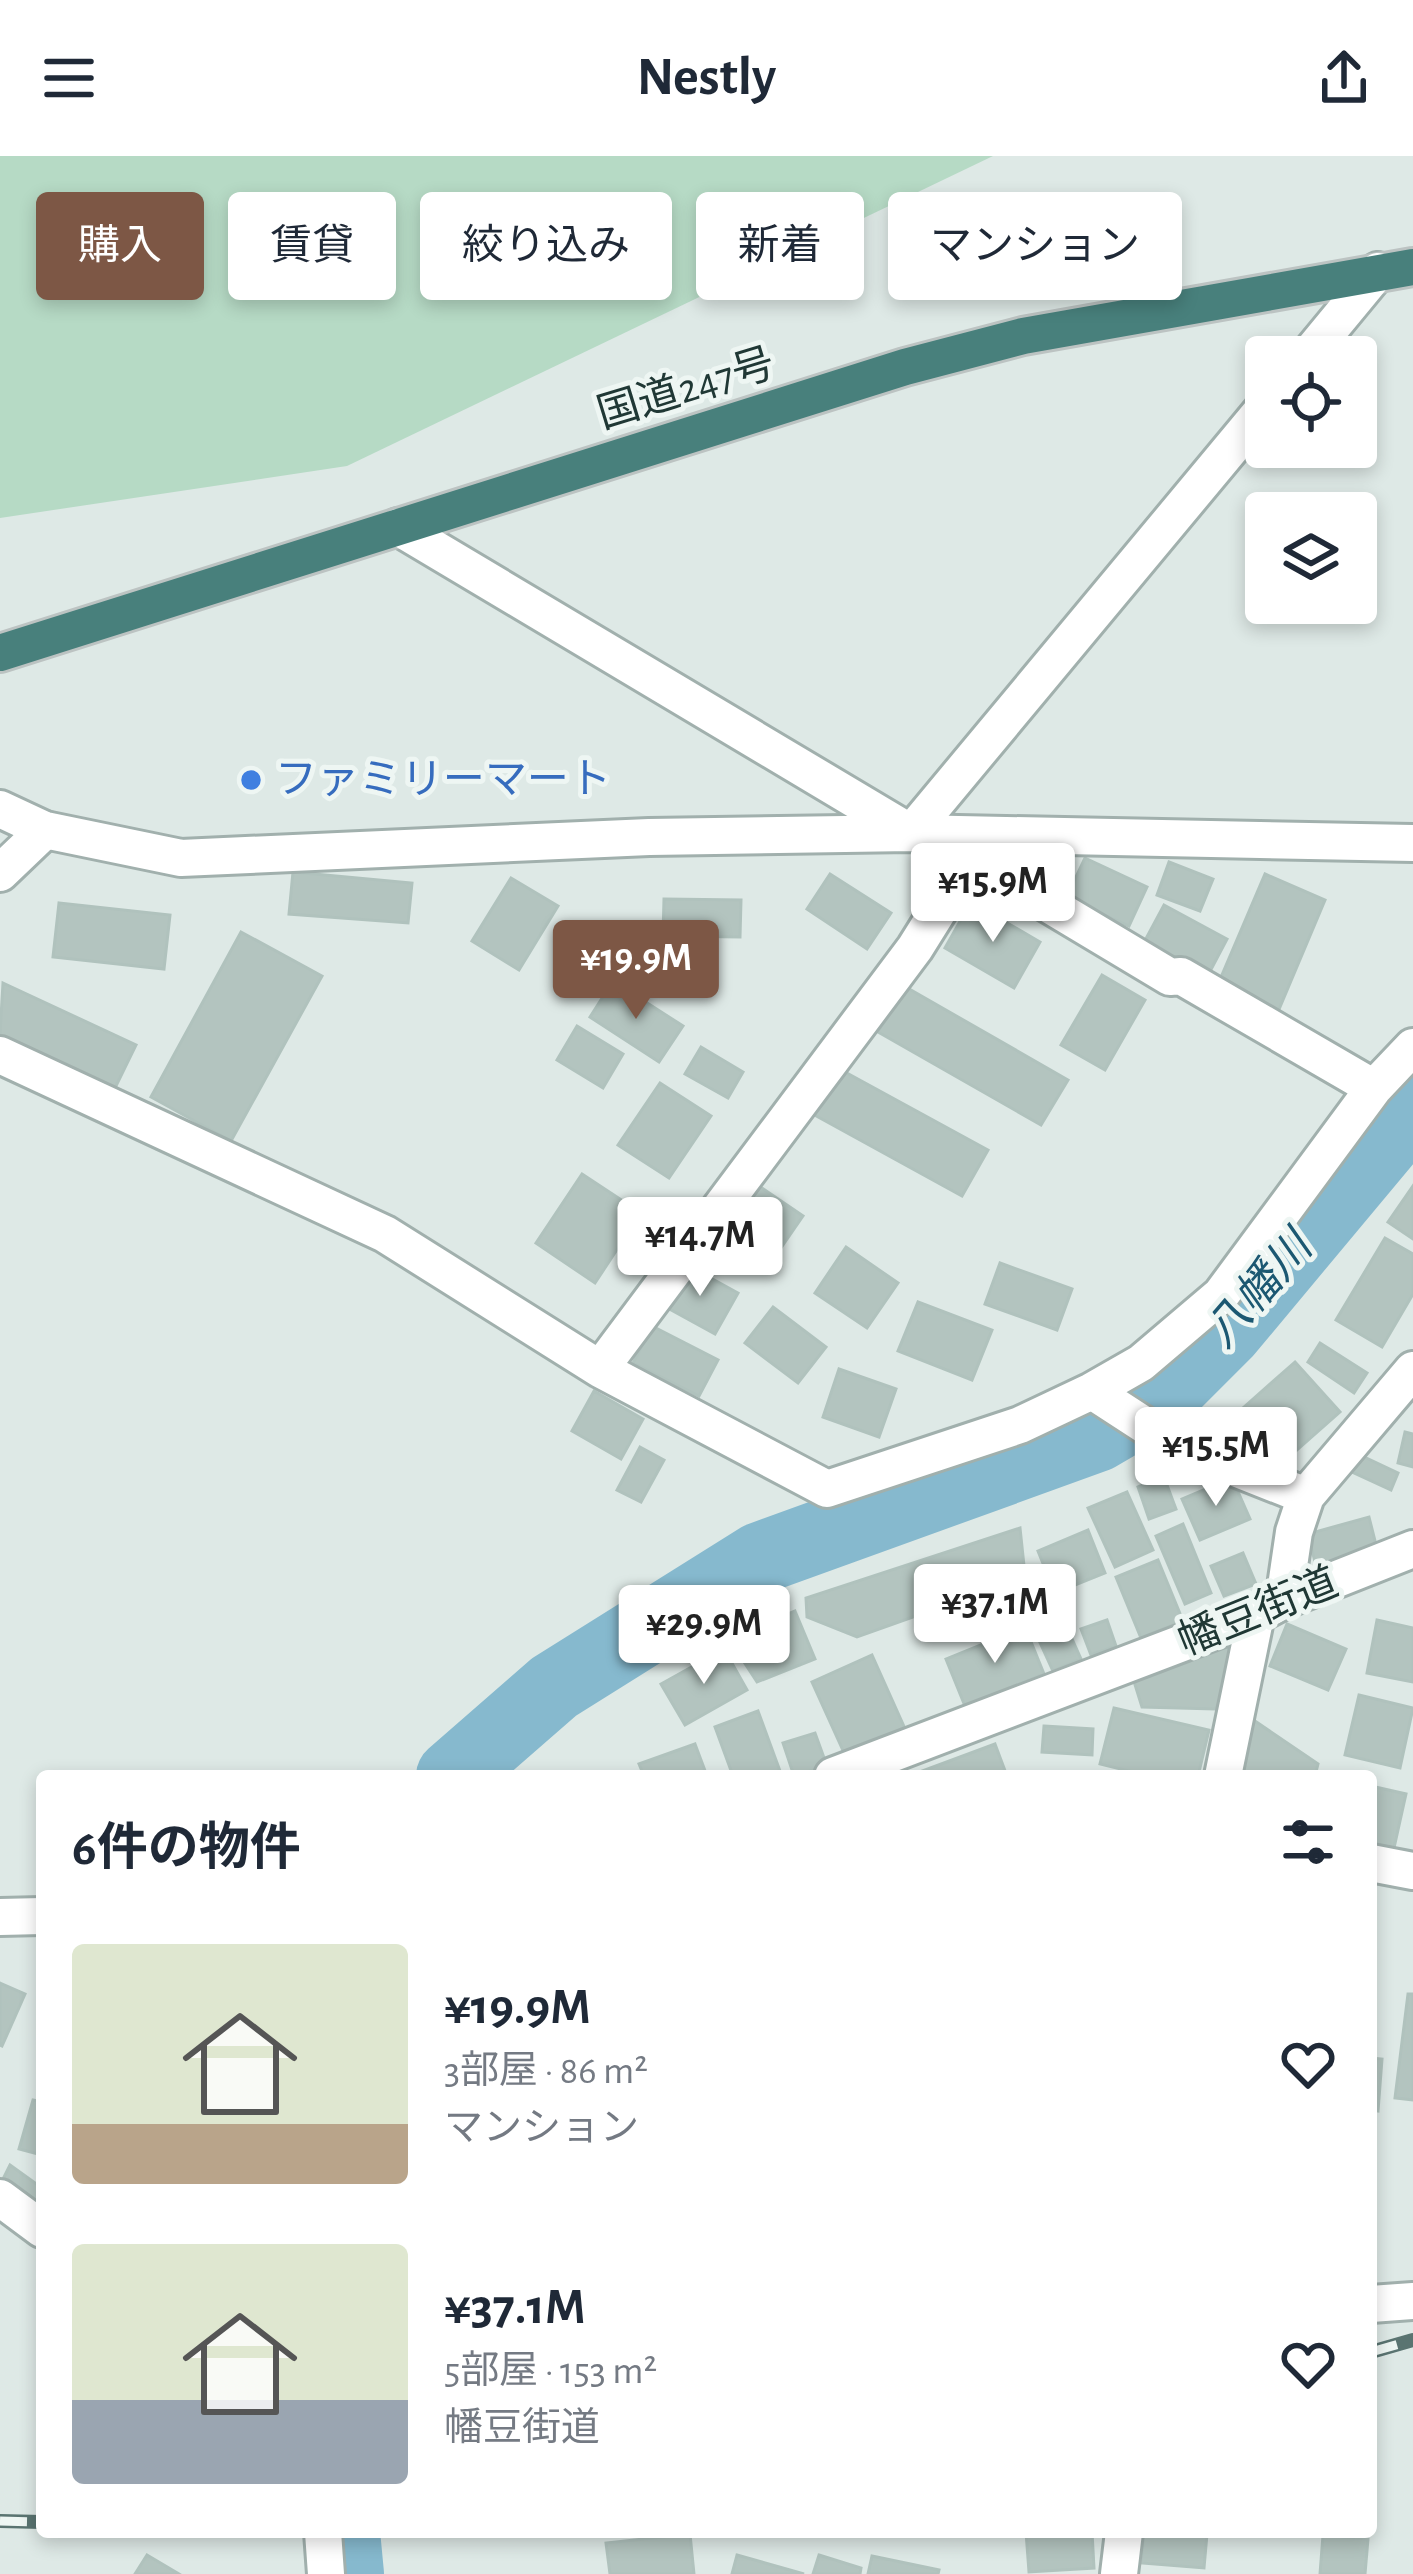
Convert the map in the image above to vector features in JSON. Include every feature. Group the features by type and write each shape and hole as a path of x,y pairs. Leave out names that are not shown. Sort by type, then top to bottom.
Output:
{"highway":[{"name":"国道247号","path":"0,653 905,367 1004,341 1395,269"}],"street":[{"path":"1328,336 1395,269"},
{"path":"911,833 1245,431"},
{"path":"398,526 911,833"},
{"path":"0,808 45,830 182,858 649,837 911,833 979,847 1413,843"},
{"path":"0,874 45,830"},
{"path":"979,847 1170,977 1181,976 1374,1088"},
{"path":"600,1369 916,948 979,847"},
{"path":"0,1055 385,1234 600,1369 826,1489 1020,1425 1094,1392 1141,1363 1221,1295 1374,1088 1413,1047"},
{"path":"1225,1770 1306,1496 1413,1370"},
{"path":"1094,1392 1172,1443 1306,1496"},
{"name":"幡豆街道","path":"849,1770 1413,1550"},
{"path":"1377,1864 1413,1871"},
{"path":"0,1917 36,1916"},
{"path":"0,2198 36,2225"},
{"path":"1377,2304 1413,2301"},
{"path":"323,2538 326,2574"},
{"path":"1119,2574 1123,2538"}],"green space":[{"path":"0,156 993,156 918,192 888,192 888,206 864,218 864,192 696,192 696,299 347,466 0,518"}],"building":[{"path":"1085,858 1147,887 1129,926 1066,898"},
{"path":"1169,862 1213,879 1200,911 1157,895"},
{"path":"293,872 412,883 408,923 289,914"},
{"path":"830,874 891,913 867,949 807,909"},
{"path":"1265,874 1325,900 1277,1014 1216,989"},
{"path":"511,878 558,906 519,970 472,941"},
{"path":"664,899 741,900 740,937 663,936"},
{"path":"971,902 1040,942 1014,988 945,948"},
{"path":"59,903 170,915 164,969 53,957"},
{"path":"1164,905 1227,939 1206,979 1142,946"},
{"path":"241,932 322,976 231,1141 151,1097"},
{"path":"1102,975 1145,1000 1105,1070 1061,1045"},
{"path":"613,981 683,1026 659,1062 590,1017"},
{"path":"3,983 136,1045 115,1088 0,1034"},
{"path":"904,986 1068,1080 1041,1125 878,1032"},
{"path":"577,1026 623,1054 603,1088 557,1060"},
{"path":"701,1047 743,1072 728,1098 685,1074"},
{"path":"834,1066 988,1150 962,1196 809,1112"},
{"path":"660,1083 711,1116 669,1178 618,1145"},
{"path":"582,1174 641,1213 595,1283 536,1243"},
{"path":"753,1182 803,1216 774,1258 724,1225"},
{"path":"1413,1186 1413,1239 1388,1222"},
{"path":"1385,1238 1413,1254 1413,1294 1382,1347 1336,1320"},
{"path":"846,1247 898,1283 867,1328 815,1293"},
{"path":"1000,1263 1072,1289 1057,1330 985,1304"},
{"path":"685,1264 738,1293 715,1334 662,1305"},
{"path":"918,1302 992,1330 972,1380 898,1351"},
{"path":"773,1307 826,1347 798,1383 745,1343"},
{"path":"652,1326 718,1360 699,1396 633,1363"},
{"path":"1320,1343 1367,1373 1354,1393 1308,1362"},
{"path":"1295,1362 1340,1412 1280,1465 1235,1415"},
{"path":"839,1369 896,1389 879,1437 823,1417"},
{"path":"594,1391 643,1419 621,1459 572,1431"},
{"path":"1405,1432 1413,1434 1413,1467 1398,1463"},
{"path":"640,1447 664,1460 641,1502 617,1490"},
{"path":"1360,1455 1398,1473 1391,1490 1352,1472"},
{"path":"1164,1477 1176,1509 1149,1519 1138,1487"},
{"path":"1232,1478 1250,1519 1200,1540 1182,1499"},
{"path":"1127,1492 1153,1550 1115,1567 1088,1508"},
{"path":"1369,1517 1377,1549 1316,1566 1308,1534"},
{"path":"1183,1524 1211,1593 1185,1604 1156,1536"},
{"path":"1020,1528 1029,1613 981,1631 933,1636 924,1613 857,1637 807,1617 806,1598"},
{"path":"1088,1530 1105,1573 1055,1593 1038,1551"},
{"path":"1243,1553 1256,1584 1224,1596 1211,1566"},
{"path":"1158,1560 1183,1621 1141,1638 1116,1577"},
{"path":"795,1611 815,1659 757,1682 729,1639"},
{"path":"1060,1612 1081,1659 1053,1671 1032,1625"},
{"path":"1107,1620 1116,1646 1091,1655 1081,1629"},
{"path":"1377,1620 1413,1628 1413,1682 1367,1673"},
{"path":"1287,1624 1346,1649 1328,1690 1270,1666"},
{"path":"1025,1627 1044,1674 965,1706 946,1659"},
{"path":"1228,1640 1231,1682 1215,1709 1142,1707 1132,1675"},
{"path":"724,1649 747,1690 685,1725 661,1684"},
{"path":"872,1655 906,1731 846,1757 812,1682"},
{"path":"1359,1695 1413,1708 1400,1768 1345,1755"},
{"path":"1114,1708 1209,1730 1199,1770 1124,1770 1100,1764"},
{"path":"758,1711 780,1770 731,1770 715,1727"},
{"path":"1252,1719 1318,1764 1316,1770 1239,1770"},
{"path":"1044,1726 1093,1729 1092,1755 1042,1752"},
{"path":"815,1733 827,1766 792,1770 783,1743"},
{"path":"695,1744 705,1770 642,1770 639,1764"},
{"path":"995,1744 1005,1770 925,1770"},
{"path":"1377,1787 1406,1794 1392,1857 1377,1853"},
{"path":"0,1983 25,1994 2,2046 0,2045"},
{"path":"1408,1994 1413,1994 1413,2100 1395,2098"},
{"path":"1377,2059 1382,2059 1377,2111"},
{"path":"33,2100 36,2101 36,2153 19,2149"},
{"path":"10,2165 36,2184 36,2210 0,2185"},
{"path":"690,2538 694,2574 610,2574 606,2543"},
{"path":"1026,2538 1092,2538 1094,2568 1029,2572"},
{"path":"1143,2538 1207,2538 1204,2568 1141,2563"},
{"path":"1323,2538 1368,2539 1365,2574 1320,2574"},
{"path":"147,2555 179,2574 135,2574"},
{"path":"737,2555 804,2574 732,2574"},
{"path":"819,2555 861,2568 860,2574 813,2574"},
{"path":"872,2556 939,2570 938,2574 868,2574"}],"waterway":[{"name":"八幡川","path":"459,1770 554,1687 760,1558 1097,1436 1157,1401 1227,1331 1413,1108"},
{"name":"八幡川","path":"345,2538 348,2574"}],"railway":[{"path":"1377,2350 1413,2340"},
{"path":"0,2521 36,2522"}],"place":[{"name":"ファミリーマート","path":"251,780"}]}
